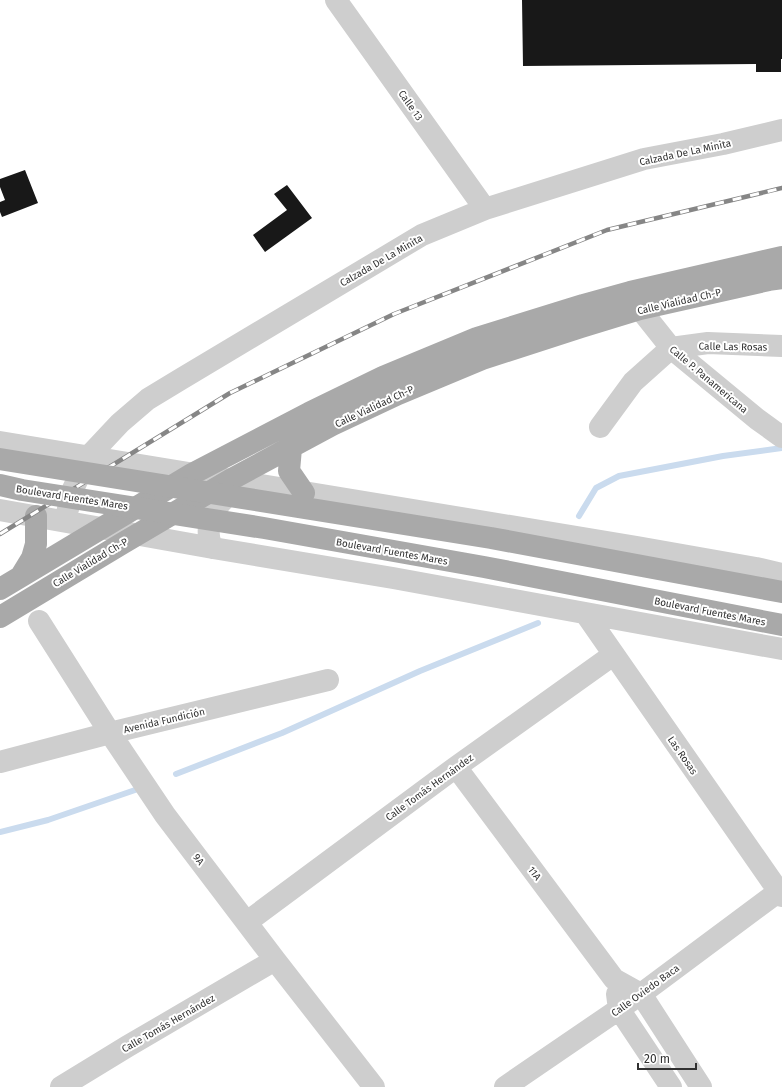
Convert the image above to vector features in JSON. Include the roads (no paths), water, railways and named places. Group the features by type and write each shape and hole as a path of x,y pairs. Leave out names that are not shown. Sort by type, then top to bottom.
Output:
{"main road":[{"name":"Calle Vialidad Ch-P","path":"0,617 138,534 241,482 291,448 332,425 398,394 482,359 635,301 782,257"},
{"name":"Calle Vialidad Ch-P","path":"0,589 192,474 309,413 383,377 477,338 583,305 635,301 782,278"},
{"path":"291,448 289,471 304,493"},
{"path":"0,459 492,538 782,592"},
{"name":"Boulevard Fuentes Mares","path":"0,485 264,528 476,566 782,625"},
{"path":"21,576 32,558 36,544 36,516"}],"street":[{"name":"Calle 13","path":"336,0 485,209"},
{"name":"Calzada De La Minita","path":"65,521 76,484 89,456 120,423 148,400 181,378 422,235 485,209 644,160 782,130"},
{"name":"Calle P. Panamericana","path":"635,301 671,348 757,419 782,437"},
{"name":"Calle Las Rosas","path":"671,348 708,343 782,346"},
{"path":"600,427 633,382 671,348"},
{"path":"0,442 637,547 782,574"},
{"path":"213,548 209,537 208,528 210,519 216,508 238,489 241,482"},
{"path":"0,510 393,578 782,649"},
{"name":"Las Rosas","path":"585,613 613,655 781,892"},
{"name":"9A","path":"39,621 110,733 165,815 374,1087"},
{"name":"Calle Tomás Hernández","path":"247,922 456,767 613,655"},
{"name":"Avenida Fundición","path":"0,762 110,733 328,680"},
{"name":"11A","path":"456,767 614,979 641,994"},
{"name":"Calle Oviedo Baca","path":"505,1087 641,994 781,892"},
{"name":"Calle Tomás Hernández","path":"61,1087 128,1046 276,960"},
{"name":"11A","path":"614,979 619,1009 671,1087"},
{"path":"641,994 701,1087"}],"waterway":[{"path":"579,516 596,488 619,476 723,456 782,448"},
{"path":"176,774 282,733 420,671 538,623"},
{"path":"0,832 48,820 138,789"}],"railway":[{"path":"0,534 230,393 394,314 607,230 782,188"}]}
